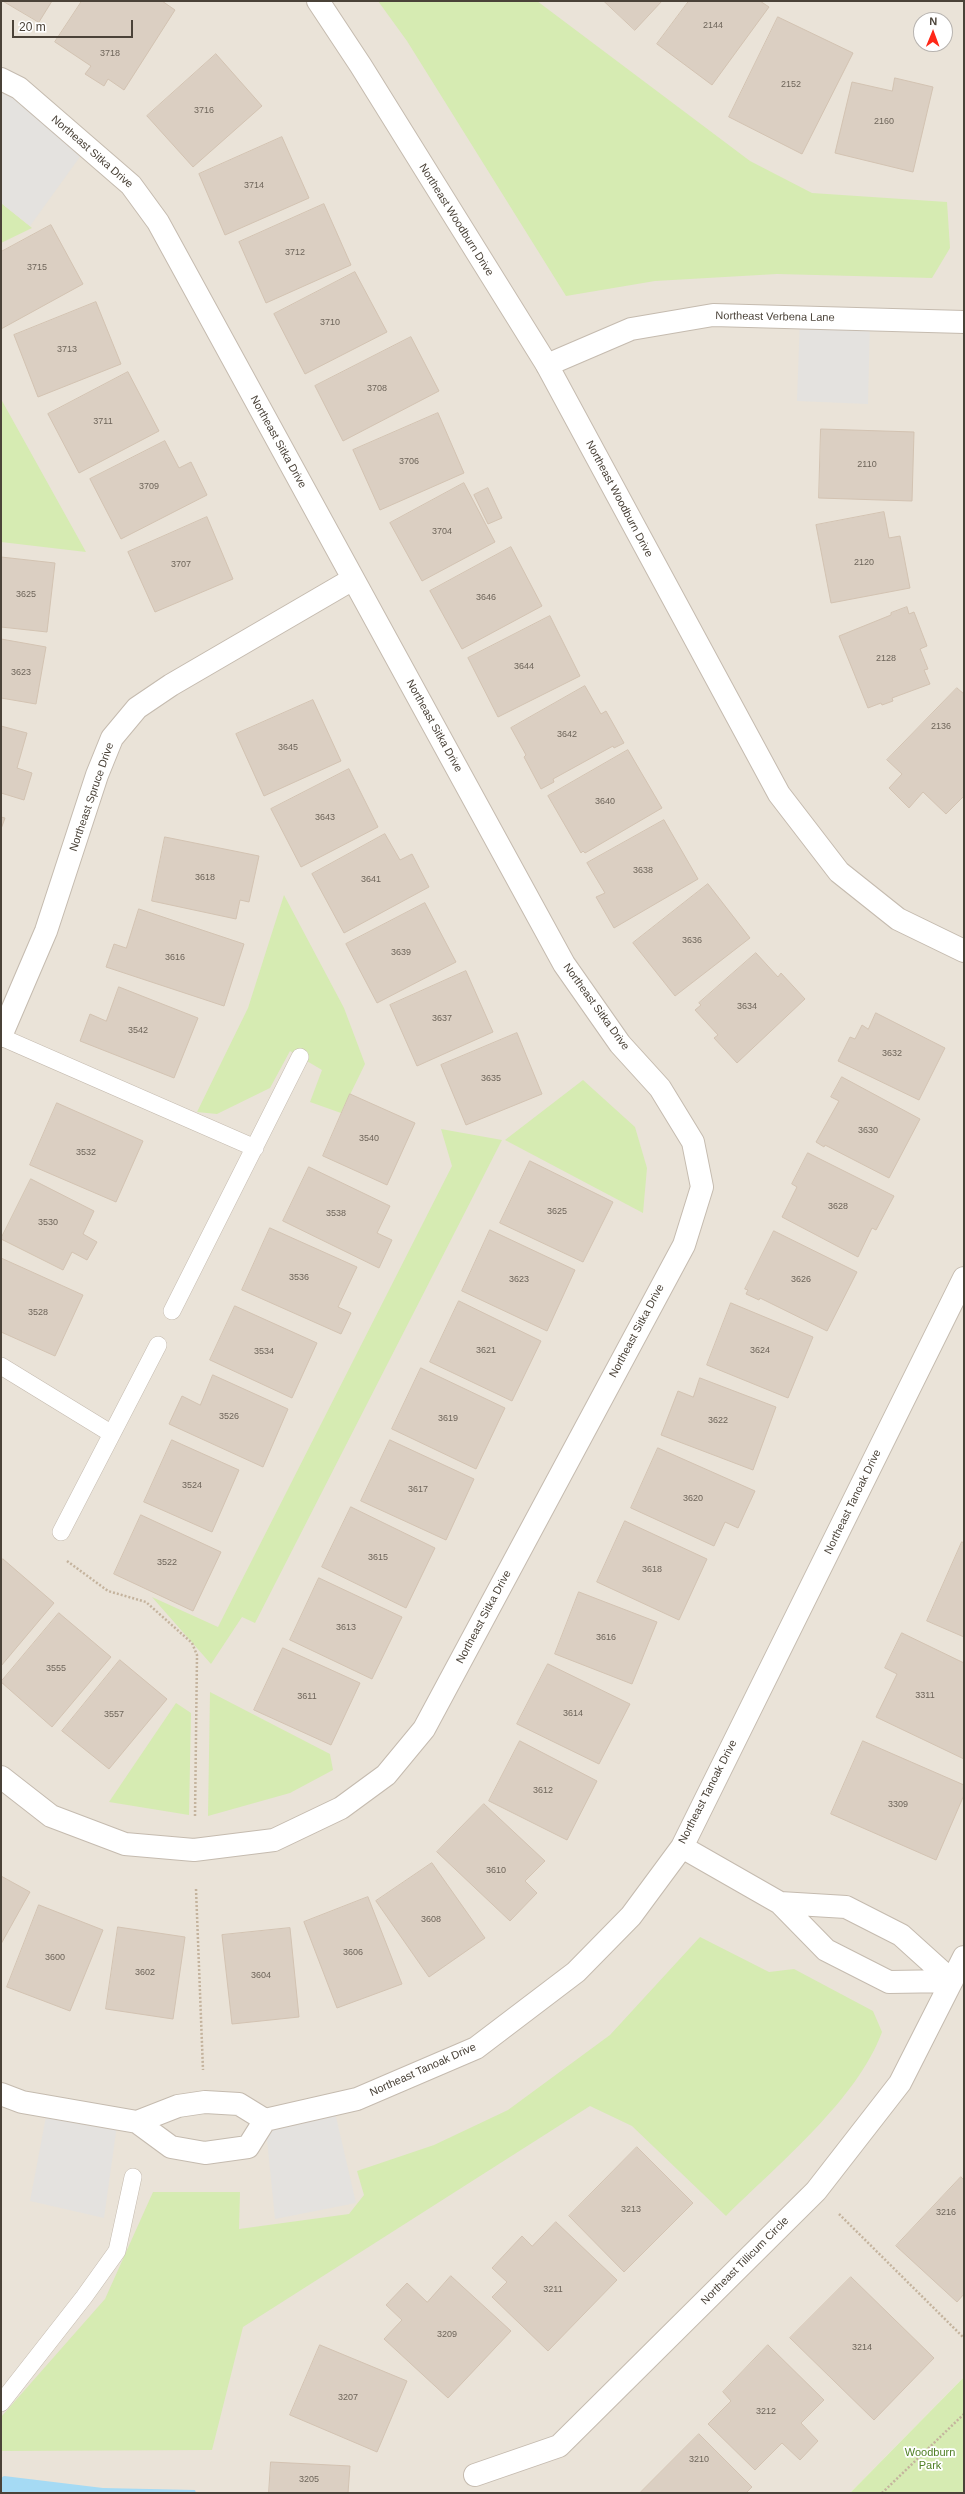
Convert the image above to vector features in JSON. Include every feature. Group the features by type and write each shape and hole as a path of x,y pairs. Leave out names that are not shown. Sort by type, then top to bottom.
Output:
{"street":[{"name":"Northeast Woodburn Drive","path":"318,1 361,66 546,365 780,794 839,872 898,919 964,951"},
{"name":"Northeast Sitka Drive","path":"1,79 19,88 131,185 158,222 564,964 620,1044 660,1088 693,1142 702,1187 684,1245 432,1715 424,1729 386,1775 341,1808 274,1840 194,1850 124,1844 51,1816 1,1777"},
{"name":"Northeast Verbena Lane","path":"546,365 631,329 713,315 964,322"},
{"name":"Northeast Spruce Drive","path":"1,1037 46,931 97,775 112,738 137,708 171,685 352,579"},
{"name":"Northeast Tanoak Drive","path":"266,2120 357,2099 476,2048 576,1972 631,1916 682,1847 964,1278"},
{"path":"682,1847 780,1903 826,1950 889,1982 952,1981"},
{"path":"780,1903 846,1907 901,1935 952,1981"},
{"name":"Northeast Tillicum Circle","path":"475,2475 559,2446 816,2191 900,2083 964,1957"},
{"path":"1,2094 22,2102 137,2122 171,2147 205,2153 248,2147 266,2120 239,2104 205,2102 178,2106 137,2122"}],"lane":[{"path":"1,1037 254,1148"},
{"path":"172,1310 300,1057"},
{"path":"61,1532 158,1345"},
{"path":"1,1366 112,1434"},
{"path":"1,2403 117,2251 133,2177"}],"path":[{"path":"61,1532 55,1552 108,1591 146,1602 192,1643 197,1655 194,1823"},
{"path":"196,1889 205,2102"},
{"path":"816,2191 964,2338"},
{"path":"882,2493 964,2414"}],"shaded area":[{"path":"1,1 964,1 964,2377 850,2493 1,2493"},
{"path":"1,79 87,147 30,226 1,203"},
{"path":"800,317 870,320 868,404 797,401"},
{"path":"333,2104 356,2203 275,2219 265,2120"},
{"path":"48,2106 118,2118 104,2218 30,2201"}],"green space":[{"path":"378,1 537,1 750,161 812,193 947,202 950,248 932,278 777,274 655,281 566,296 407,41"},
{"path":"1,203 32,228 1,243"},
{"path":"1,399 86,552 1,542"},
{"path":"284,895 344,1008 365,1064 341,1113 310,1102 322,1070 290,1051 270,1088 217,1114 197,1112 248,1008"},
{"path":"583,1080 635,1127 647,1168 643,1213 505,1140"},
{"path":"441,1129 502,1140 255,1623 242,1617 211,1664 152,1597 218,1627 452,1166"},
{"path":"210,1692 330,1754 333,1770 290,1793 208,1816"},
{"path":"176,1703 191,1713 189,1815 109,1802"},
{"path":"700,1937 769,1972 794,1969 873,2011 882,2032 870,2057 854,2082 835,2106 792,2153 726,2216 632,2126 590,2106 243,2327 212,2450 1,2451 1,2417 105,2299 153,2192 240,2192 239,2229 349,2214 364,2195 357,2171 434,2145 508,2110 610,2035"},
{"name":"Woodburn Park","path":"964,2377 964,2493 850,2493"}],"water":[{"path":"4,2476 103,2488 195,2490 196,2493 1,2493 1,2478"}],"building":[{"path":"3,1 52,1 39,22"},
{"path":"82,1 162,1 175,10 124,90 108,79 104,86 85,74 91,66 55,42"},
{"path":"604,1 662,1 635,30"},
{"path":"689,1 760,1 769,7 712,85 657,44"},
{"path":"778,17 853,53 802,154 729,117"},
{"path":"216,54 262,106 193,167 147,116"},
{"path":"895,78 933,87 913,172 835,153 852,82 892,91"},
{"path":"282,137 309,198 225,235 199,174"},
{"path":"324,204 351,265 266,303 239,242"},
{"path":"51,225 83,284 1,329 1,252"},
{"path":"355,272 387,332 305,374 274,314"},
{"path":"96,302 121,364 38,397 14,335"},
{"path":"411,337 439,391 343,441 315,386"},
{"path":"128,372 159,431 79,473 48,414"},
{"path":"438,413 464,473 380,510 353,450"},
{"path":"821,429 914,432 912,501 819,498"},
{"path":"165,441 179,468 191,462 207,495 121,539 90,479"},
{"path":"464,483 495,542 422,581 390,523"},
{"path":"488,488 502,518 488,524 474,495"},
{"path":"884,512 889,538 900,536 910,588 831,603 816,525"},
{"path":"207,517 233,579 155,612 128,552"},
{"path":"511,547 542,606 462,649 430,591"},
{"path":"1,557 55,563 47,632 1,627"},
{"path":"907,607 909,614 914,612 927,646 920,649 928,669 924,670 930,684 892,698 893,701 882,705 881,703 868,708 839,636"},
{"path":"550,616 580,676 498,717 468,658"},
{"path":"1,639 46,647 36,704 1,698"},
{"path":"585,686 601,714 606,711 624,743 614,748 613,746 553,779 554,782 541,789 524,757 526,755 511,728"},
{"path":"957,688 964,694 964,796 946,814 923,792 909,808 889,788 902,774 887,760"},
{"path":"313,700 341,761 264,796 236,734"},
{"path":"1,726 27,733 17,768 32,773 24,800 1,793"},
{"path":"628,750 662,808 585,853 583,851 581,853 548,796"},
{"path":"349,769 378,827 301,867 271,809"},
{"path":"1,817 5,818 1,829"},
{"path":"664,820 698,879 614,928 596,897 605,893 587,863"},
{"path":"385,834 400,860 412,854 429,887 344,933 312,874"},
{"path":"165,837 259,856 249,902 240,900 236,919 152,901"},
{"path":"708,884 750,938 675,996 633,943"},
{"path":"425,903 456,962 377,1003 346,944"},
{"path":"139,909 244,944 224,1006 106,967 114,944 126,948"},
{"path":"756,953 778,977 781,973 805,999 737,1063 714,1038 718,1035 695,1010 701,1005 699,1003"},
{"path":"466,971 493,1032 417,1066 390,1005"},
{"path":"119,987 198,1018 174,1078 80,1041 90,1014 106,1021"},
{"path":"876,1013 945,1048 919,1100 838,1061 850,1037 855,1039 862,1025 868,1029"},
{"path":"517,1033 542,1094 466,1125 441,1065"},
{"path":"842,1077 920,1119 889,1178 825,1145 824,1147 816,1142 839,1101 831,1097"},
{"path":"350,1094 415,1123 387,1185 323,1156"},
{"path":"57,1103 143,1141 116,1202 30,1165"},
{"path":"808,1153 894,1196 876,1230 872,1228 858,1257 782,1217 797,1187 792,1184"},
{"path":"530,1161 613,1202 583,1262 500,1223"},
{"path":"309,1167 390,1206 377,1233 392,1240 379,1268 283,1221"},
{"path":"31,1179 94,1211 83,1234 97,1242 87,1260 72,1252 63,1270 1,1239"},
{"path":"270,1228 357,1267 338,1307 351,1313 341,1334 242,1290"},
{"path":"490,1230 575,1270 547,1331 462,1291"},
{"path":"774,1231 857,1272 827,1331 760,1298 759,1300 746,1294 748,1290 745,1289"},
{"path":"1,1258 83,1295 55,1356 1,1332"},
{"path":"459,1301 541,1341 512,1401 430,1362"},
{"path":"731,1303 813,1337 788,1398 707,1365"},
{"path":"235,1306 317,1343 292,1398 210,1360"},
{"path":"421,1368 505,1408 476,1469 392,1429"},
{"path":"213,1375 288,1409 263,1467 169,1424 182,1396 200,1405"},
{"path":"700,1378 776,1407 753,1470 661,1435 678,1391 693,1397"},
{"path":"172,1440 239,1470 212,1532 144,1502"},
{"path":"390,1440 474,1479 446,1540 361,1501"},
{"path":"658,1448 755,1491 738,1528 725,1522 714,1546 631,1508"},
{"path":"351,1507 435,1548 406,1608 322,1567"},
{"path":"141,1515 221,1552 193,1611 114,1574"},
{"path":"625,1521 707,1559 679,1620 597,1582"},
{"path":"962,1542 964,1543 964,1637 927,1621"},
{"path":"3,1559 54,1603 1,1666 1,1562"},
{"path":"319,1578 402,1617 372,1679 290,1640"},
{"path":"579,1592 657,1622 632,1684 555,1654"},
{"path":"59,1613 111,1657 52,1727 1,1682"},
{"path":"902,1633 964,1663 964,1759 876,1717 897,1674 885,1668"},
{"path":"283,1648 360,1683 331,1745 254,1710"},
{"path":"120,1660 167,1699 109,1769 62,1731"},
{"path":"548,1664 630,1704 599,1764 517,1724"},
{"path":"520,1741 597,1781 567,1840 489,1801"},
{"path":"863,1741 964,1785 964,1795 936,1860 831,1814"},
{"path":"484,1804 545,1861 525,1881 537,1893 510,1921 437,1852"},
{"path":"432,1863 485,1938 429,1977 376,1901"},
{"path":"1,1876 30,1892 1,1944"},
{"path":"368,1897 402,1984 337,2008 304,1922"},
{"path":"39,1905 103,1930 70,2011 7,1987"},
{"path":"118,1927 185,1937 173,2019 106,2009"},
{"path":"290,1928 299,2017 232,2024 222,1935"},
{"path":"637,2147 693,2203 624,2272 569,2216"},
{"path":"961,2177 964,2180 964,2294 957,2302 896,2246"},
{"path":"556,2222 617,2280 548,2351 492,2297 507,2282 492,2268 522,2236 532,2246"},
{"path":"451,2276 511,2331 448,2398 384,2339 402,2320 386,2305 407,2283 427,2302"},
{"path":"851,2277 934,2358 874,2420 790,2338"},
{"path":"320,2345 407,2381 377,2452 290,2415"},
{"path":"768,2345 824,2400 801,2423 818,2441 800,2460 782,2443 755,2470 708,2424 731,2401 723,2392"},
{"path":"699,2434 752,2487 746,2493 640,2493"},
{"path":"271,2462 350,2466 348,2493 269,2493"}]}
